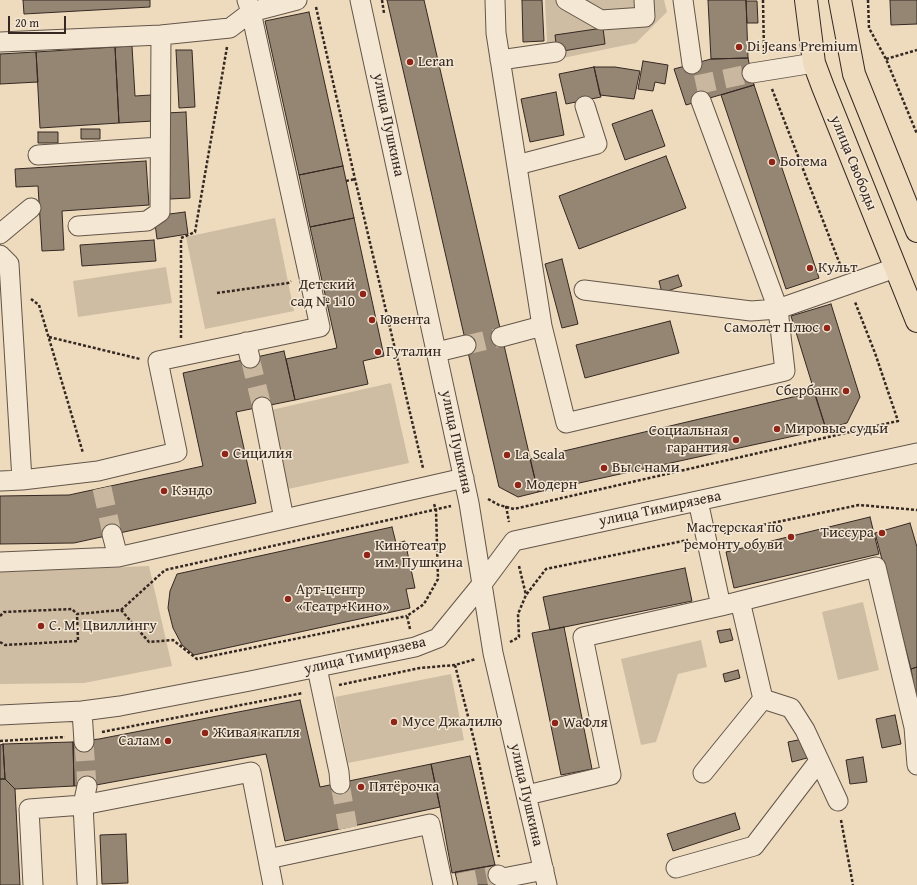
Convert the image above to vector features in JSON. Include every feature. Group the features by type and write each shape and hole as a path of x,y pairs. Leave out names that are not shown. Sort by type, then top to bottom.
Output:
{"main road":[{"name":"улица Свободы","path":"806,0 814,63 917,322"},
{"path":"840,0 854,74 917,231"}],"street":[{"path":"0,42 161,35 230,28 249,6 297,0"},
{"name":"улица Пушкина","path":"360,0 469,502 493,653 545,877"},
{"path":"495,0 496,33 542,326 566,423 786,371 778,309 701,101"},
{"path":"566,0 601,20 645,18 644,0"},
{"path":"683,0 692,64"},
{"path":"1,481 96,477 177,452 158,361 180,356 248,350 320,327 249,6"},
{"path":"78,226 146,221 160,212 161,35"},
{"path":"500,60 556,52"},
{"path":"758,71 814,63"},
{"path":"517,165 597,144 585,106"},
{"path":"38,154 160,147"},
{"path":"0,234 31,208"},
{"path":"0,255 9,264 22,480"},
{"path":"584,290 751,311 778,309 895,268"},
{"path":"501,336 542,326"},
{"path":"437,352 466,345"},
{"path":"262,407 284,518"},
{"name":"улица Тимирязева","path":"0,715 82,711 120,706 317,668 415,647 438,638 482,584 514,541 917,454"},
{"path":"0,562 118,557 464,478"},
{"path":"698,501 721,606"},
{"path":"112,534 118,557"},
{"path":"527,795 611,775 583,637 721,606 876,567 914,727 917,764"},
{"path":"740,601 763,699"},
{"path":"317,668 339,772 340,784"},
{"path":"763,699 792,708 805,730 838,801"},
{"path":"703,773 763,699"},
{"path":"82,711 84,742"},
{"path":"676,868 754,846 819,761"},
{"path":"33,885 30,809 83,805 250,772 273,885"},
{"path":"86,786 83,805 87,883"},
{"path":"268,859 349,835 430,824 451,884"},
{"path":"501,877 545,877"}],"path":[{"path":"121,610 149,642 173,640 197,659 407,616 424,604 438,579 436,510 428,485 354,179 314,0"},
{"path":"77,614 121,610 165,570 469,502 489,499 514,509 898,420 875,353 848,284 758,71 763,0"},
{"path":"868,0 869,28 886,60 917,134"},
{"path":"180,356 181,238 195,232 230,28"},
{"path":"886,60 917,50"},
{"path":"346,181 354,179"},
{"path":"217,293 288,283"},
{"path":"10,285 39,305 96,477"},
{"path":"49,337 137,359 158,361"},
{"path":"0,616 4,612 72,609 77,614 78,641 5,645 0,642"},
{"path":"407,616 420,668"},
{"path":"455,665 475,744 501,877"},
{"path":"838,801 853,885"}],"shaded area":[{"path":"545,0 664,0 667,12 636,43 524,66 547,42"},
{"path":"275,218 294,311 205,329 186,237"},
{"path":"166,267 172,303 78,317 73,281"},
{"path":"391,383 409,463 288,489 271,410"},
{"path":"149,566 172,666 84,683 0,684 0,572"},
{"path":"863,602 879,670 838,680 822,612"},
{"path":"701,640 707,667 678,674 656,742 641,745 621,659"},
{"path":"451,674 464,740 348,763 335,697"}],"building":[{"path":"23,0 150,0 150,7 24,14"},
{"path":"387,0 424,0 538,492 518,497 499,487"},
{"path":"522,0 542,0 544,41 523,42"},
{"path":"708,0 746,0 748,58 711,59"},
{"path":"890,0 917,0 917,24 891,25"},
{"path":"746,1 757,1 758,23 747,23"},
{"path":"309,12 343,166 299,175 265,21"},
{"path":"603,28 605,44 557,52 555,35"},
{"path":"132,46 135,96 151,95 153,121 119,123 115,47"},
{"path":"115,47 119,123 40,128 36,52"},
{"path":"176,50 192,50 195,107 179,108"},
{"path":"36,52 38,82 0,84 0,54"},
{"path":"748,58 754,85 686,105 674,69 711,59"},
{"path":"643,61 668,65 665,84 655,82 653,91 638,89"},
{"path":"594,67 615,67 640,71 634,99 600,95"},
{"path":"594,67 601,97 566,104 559,74"},
{"path":"754,85 819,278 786,289 721,95"},
{"path":"556,92 564,135 530,142 521,99"},
{"path":"652,110 665,146 625,160 612,124"},
{"path":"186,112 190,198 170,199 166,113"},
{"path":"81,129 100,129 100,139 81,139"},
{"path":"38,132 58,132 58,143 38,143"},
{"path":"666,156 686,208 579,249 559,196"},
{"path":"146,161 149,205 62,211 64,250 42,251 38,186 16,187 15,169"},
{"path":"343,166 354,218 310,227 299,175"},
{"path":"185,212 188,234 157,239 154,216"},
{"path":"354,218 384,356 363,361 368,384 295,400 286,359 337,348 310,227"},
{"path":"154,240 156,261 82,266 80,245"},
{"path":"562,259 578,324 562,328 545,264"},
{"path":"678,275 682,286 662,293 659,281"},
{"path":"831,304 860,397 847,423 826,429 791,316"},
{"path":"670,321 679,353 585,378 576,345"},
{"path":"284,351 295,400 236,412 256,503 74,543 0,544 0,496 69,495 203,466 183,373"},
{"path":"814,392 826,429 538,492 530,459"},
{"path":"870,517 879,554 734,588 726,552"},
{"path":"910,523 917,547 917,667 911,669 875,533"},
{"name":"Арт-центр «Театр+Кино»","path":"392,527 396,543 405,541 415,588 406,589 410,608 194,655 182,645 173,628 168,608 170,591 177,574"},
{"path":"685,568 692,601 550,630 543,597"},
{"path":"564,627 592,769 561,775 532,633"},
{"path":"730,629 733,640 720,643 717,631"},
{"path":"917,667 917,705 911,669"},
{"path":"738,670 740,678 725,682 723,674"},
{"path":"300,700 320,787 431,764 440,807 285,841 266,754 96,785 74,786 73,742 99,739"},
{"path":"895,715 901,744 882,748 876,719"},
{"path":"803,739 807,758 792,762 788,742"},
{"path":"73,742 74,786 15,789 5,779 3,744"},
{"path":"3,744 5,779 0,779 0,745"},
{"path":"470,756 495,865 452,873 431,764"},
{"path":"863,757 867,782 850,784 846,760"},
{"path":"0,779 5,779 15,789 20,885 0,885"},
{"path":"735,813 740,829 673,851 667,834"},
{"path":"126,834 128,883 102,884 100,835"},
{"path":"495,865 500,885 458,885 455,872"}],"tunnel":[{"path":"696,85 752,73"},
{"path":"466,345 501,337"},
{"path":"250,358 262,407"},
{"path":"102,488 112,534"},
{"path":"84,742 87,786"},
{"path":"340,784 348,828"},
{"path":"458,883 498,875"}],"place":[{"name":"Di Jeans Premium","path":"739,47"},
{"name":"Leran","path":"410,62"},
{"name":"Богема","path":"772,162"},
{"name":"Культ","path":"810,268"},
{"name":"Детский сад № 110","path":"363,294"},
{"name":"Ювента","path":"372,320"},
{"name":"Самолет Плюс","path":"827,328"},
{"name":"Гуталин","path":"378,352"},
{"name":"Сбербанк","path":"846,391"},
{"name":"Мировые судьи","path":"777,429"},
{"name":"Социальная гарантия","path":"736,440"},
{"name":"Сицилия","path":"225,454"},
{"name":"La Scala","path":"507,455"},
{"name":"Вы с нами","path":"604,468"},
{"name":"Модерн","path":"518,485"},
{"name":"Кэндо","path":"164,491"},
{"name":"Тиссура","path":"882,533"},
{"name":"Мастерская по ремонту обуви","path":"791,537"},
{"name":"Кинотеатр им. Пушкина","path":"367,555"},
{"name":"Арт-центр «Театр+Кино»","path":"288,599"},
{"name":"С. М. Цвиллингу","path":"41,626"},
{"name":"Мусе Джалилю","path":"394,722"},
{"name":"WaФля","path":"555,723"},
{"name":"Живая капля","path":"205,733"},
{"name":"Салам","path":"168,741"},
{"name":"Пятёрочка","path":"361,787"}]}
